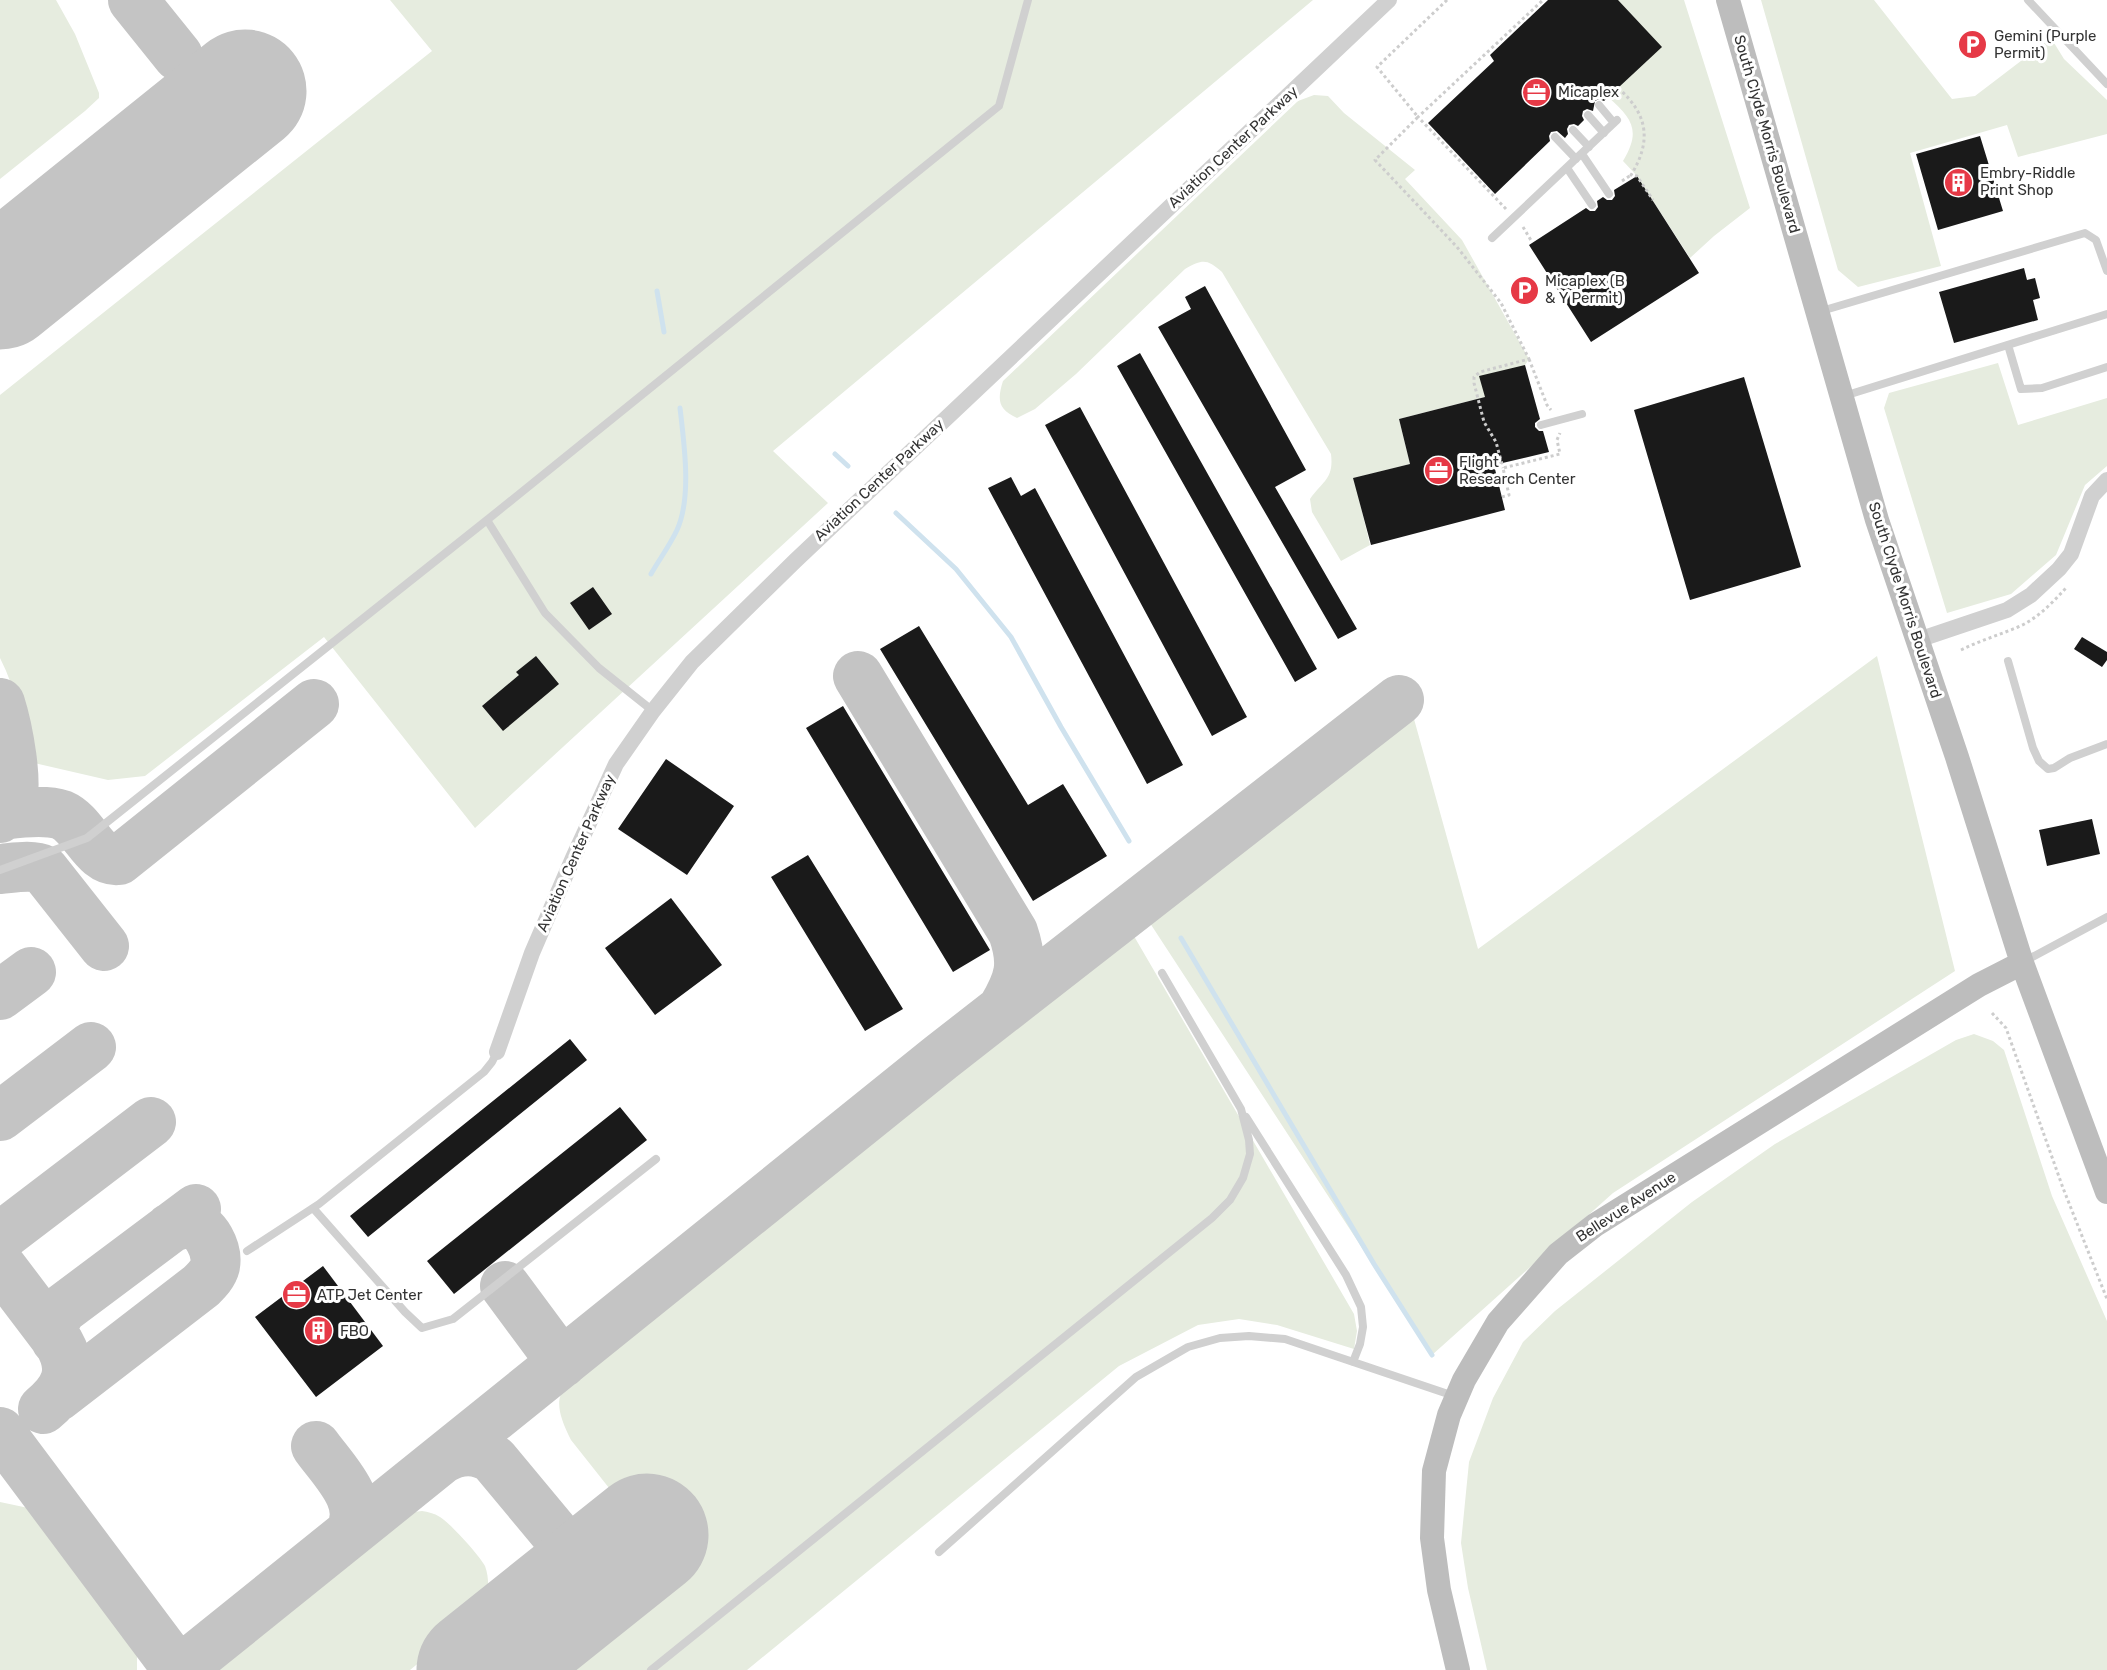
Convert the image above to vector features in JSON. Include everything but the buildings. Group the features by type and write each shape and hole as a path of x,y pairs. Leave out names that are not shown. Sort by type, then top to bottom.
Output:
{"main road":[{"name":"South Clyde Morris Boulevard","path":"1728,0 1877,520 1957,757 2022,963 2107,1192"},
{"name":"Bellevue Avenue","path":"1458,1670 1439,1590 1432,1538 1434,1471 1449,1415 1464,1380 1498,1322 1558,1254 1595,1225 1979,985 2022,963"}],"street":[{"name":"Aviation Center Parkway","path":"497,1053 532,953 616,764 653,711 692,662 795,561 1389,0"},
{"path":"1918,640 2007,610 2031,596 2071,554 2092,496 2107,480"}],"lane":[{"path":"0,870 87,838 487,520 999,106 1028,0"},
{"path":"2028,0 2107,84"},
{"path":"1491,238 1616,122 1599,105"},
{"path":"1588,116 1604,133"},
{"path":"1573,130 1589,147"},
{"path":"1555,137 1579,157 1609,194"},
{"path":"1567,168 1592,205"},
{"path":"1818,312 2085,233 2096,240 2107,271"},
{"path":"1843,396 2107,314"},
{"path":"2008,345 2021,389 2042,388 2107,367"},
{"path":"1541,425 1582,414"},
{"path":"487,520 545,613 599,668 653,711"},
{"path":"2008,661 2033,748 2039,761 2048,769 2107,744"},
{"path":"2022,963 2107,917"},
{"path":"1162,973 1241,1109 1346,1275 1361,1308 1363,1327 1353,1362"},
{"path":"247,1251 313,1208 484,1072 497,1053"},
{"path":"651,1670 1212,1218 1230,1200 1243,1178 1250,1154 1241,1109"},
{"path":"313,1208 405,1312 422,1328 453,1319 656,1159"},
{"path":"939,1552 1136,1377 1188,1347 1220,1338 1240,1336 1285,1339 1457,1397"}],"path":[{"path":"1447,0 1377,67 1418,117 1515,218 1532,242"},
{"path":"1543,0 1375,160 1457,247 1501,303 1529,359 1547,405 1556,415"},
{"path":"1618,88 1636,106 1644,123 1644,143 1638,164 1631,175 1622,181"},
{"path":"1631,175 1637,176 1653,200"},
{"path":"1502,496 1509,495 1503,468 1496,442 1484,422 1474,377 1480,372 1529,359"},
{"path":"1503,468 1560,454 1557,440 1562,430"},
{"path":"1992,1013 2006,1028 2063,1188 2107,1299"}],"shaded area":[{"path":"0,0 56,0 75,34 99,98 0,179"},
{"path":"390,0 1313,0 773,451 828,503 475,828 324,637 145,776 108,780 30,762 15,696 0,658 0,395 432,51"},
{"path":"1618,0 1684,0 1750,208 1690,258 1637,176 1623,161 1632,141 1632,126 1623,112 1608,97"},
{"path":"1761,0 1874,0 1952,99 1975,96 2051,38 2064,59 2107,100 2107,134 2018,157 2007,125 1910,153 1941,266 1858,287 1838,270"},
{"path":"1314,95 1328,96 1344,113 1415,170 1405,179 1462,240 1529,359 1525,365 1485,397 1399,419 1410,464 1354,478 1370,545 1341,561 1312,512 1310,499 1329,474 1331,454 1222,272 1208,263 1196,263 1185,269 1076,374 1035,409 1017,418 1006,411 1000,399 1003,381 1298,101"},
{"path":"1998,363 2018,425 2107,398 2107,466 2085,485 2056,555 2011,594 1947,613 1884,408 1889,393"},
{"path":"1877,656 1955,971 1613,1193 1432,1355 1146,917 1414,719 1478,949"},
{"path":"1131,931 1354,1314 1357,1331 1354,1349 1277,1325 1239,1319 1198,1325 1119,1366 747,1670 555,1670 674,1570 571,1440 559,1405 564,1388"},
{"path":"1974,1034 1993,1041 2004,1050 2052,1196 2107,1321 2107,1670 1487,1670 1468,1588 1461,1543 1469,1462 1493,1398 1523,1342 1555,1311 1692,1202 1775,1144 1956,1040"},
{"path":"0,1502 33,1509 46,1524 133,1641 137,1655 137,1670 0,1670"},
{"path":"422,1511 445,1520 477,1555 487,1571 488,1592 486,1608 410,1670 218,1670 227,1653 392,1519 405,1513"}],"waterway":[{"path":"657,291 664,332"},
{"path":"651,574 677,530 682,517 686,470 680,408"},
{"path":"835,454 848,466"},
{"path":"896,513 956,569 1011,637 1129,841"},
{"path":"1181,938 1374,1264 1432,1355"}],"taxiway":[{"path":"133,0 178,56"},
{"path":"858,676 1013,932 1019,971 1003,1008"},
{"path":"180,1670 940,1058 1399,700"},
{"path":"0,703 9,740 14,786 10,808 0,818"},
{"path":"0,815 39,812 62,815 70,820 103,856 119,860 314,704"},
{"path":"0,869 28,867 44,870 104,946"},
{"path":"0,995 31,972"},
{"path":"0,1116 91,1047"},
{"path":"0,1237 151,1122"},
{"path":"56,1340 53,1325 61,1310 196,1209"},
{"path":"57,1397 201,1286 211,1274 215,1266 215,1253 210,1239 195,1225 181,1224 170,1228"},
{"path":"0,1265 59,1343 64,1353 66,1379 57,1395 43,1409"},
{"path":"505,1286 562,1363"},
{"path":"0,1432 178,1670"},
{"path":"316,1446 339,1476 352,1499 355,1511 354,1522 349,1534"},
{"path":"442,1459 455,1453 468,1451 482,1453 494,1460 593,1579"}],"runway":[{"path":"0,288 245,91"},
{"path":"478,1670 647,1535"}],"place":[{"name":"Gemini (Purple Permit)","path":"1973,45"},
{"name":"Micaplex","path":"1537,92"},
{"name":"Embry-Riddle Print Shop","path":"1959,182"},
{"name":"Micaplex (B & Y Permit)","path":"1524,290"},
{"name":"Flight Research Center","path":"1438,471"},
{"name":"ATP Jet Center","path":"296,1295"},
{"name":"FBO","path":"319,1331"}]}
